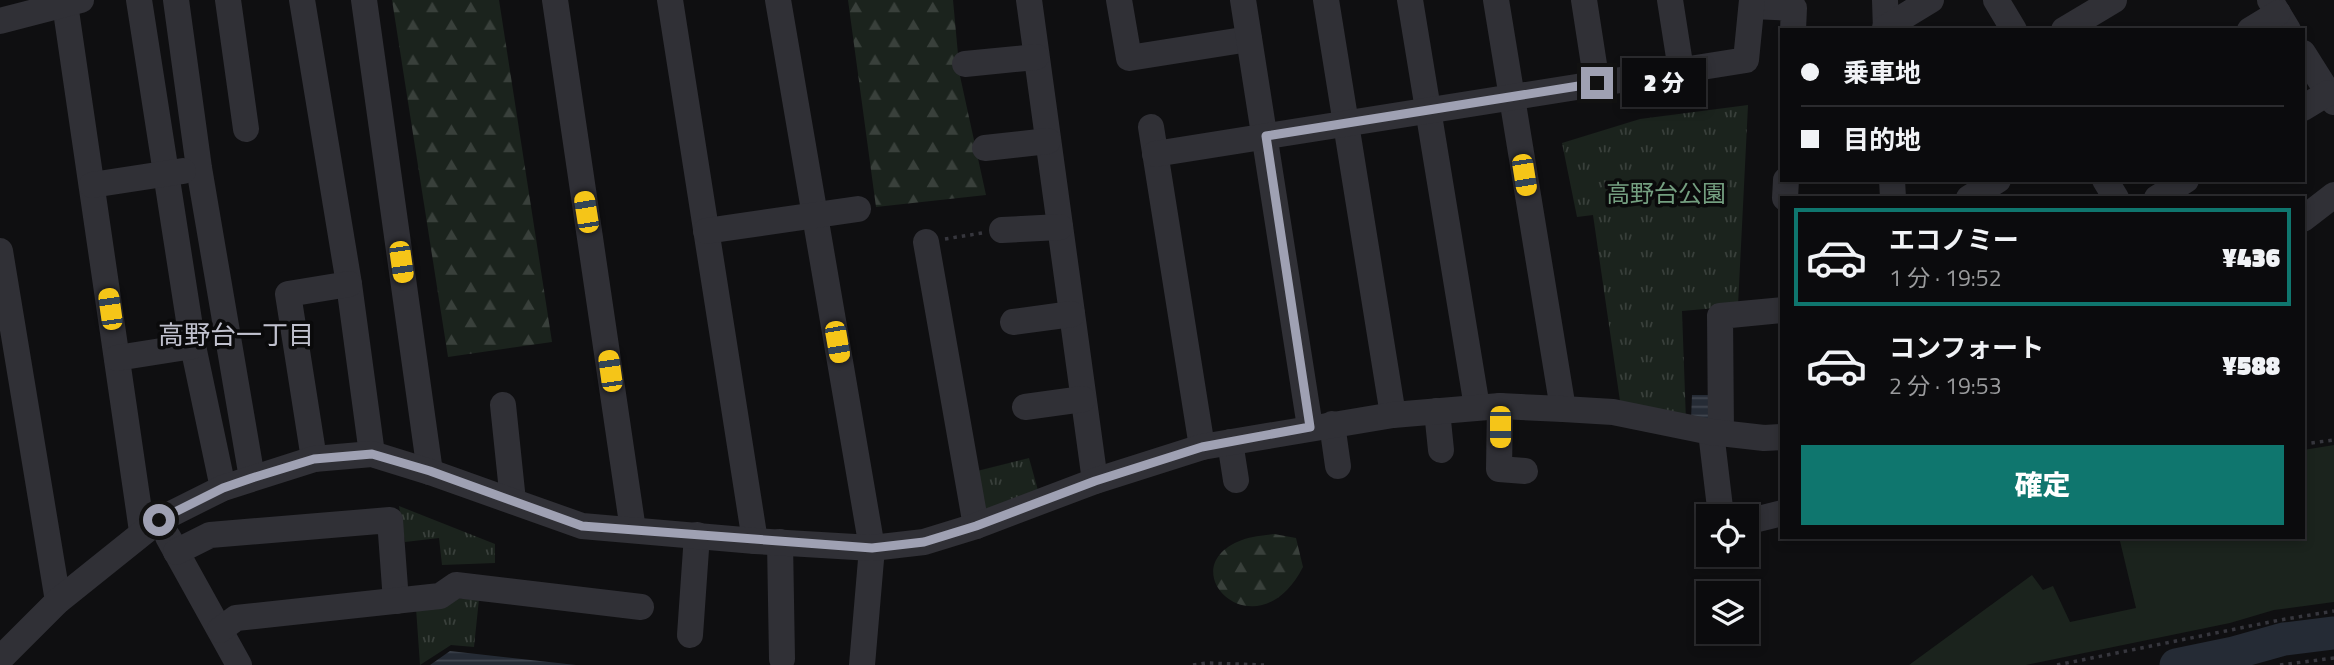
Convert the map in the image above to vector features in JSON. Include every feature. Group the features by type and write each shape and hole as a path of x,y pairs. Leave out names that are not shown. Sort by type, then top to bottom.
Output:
{"street":[{"path":"139,0 193,346 223,488"},
{"path":"176,0 199,168 252,478"},
{"path":"228,0 246,129"},
{"path":"302,0 349,284 372,454"},
{"path":"364,0 430,471"},
{"path":"555,0 633,530"},
{"path":"670,0 706,231 768,541 782,659"},
{"path":"778,0 872,548 862,665"},
{"path":"1028,0 1095,481"},
{"path":"1119,0 1129,58 1249,39"},
{"path":"1243,0 1321,426 1338,466"},
{"path":"1326,0 1393,415"},
{"path":"1410,0 1428,111 1489,406 1499,469 1525,471"},
{"path":"1496,0 1563,409"},
{"path":"1584,0 1597,83"},
{"path":"1670,0 1681,70"},
{"path":"1885,0 1886,28"},
{"path":"1888,28 1931,0"},
{"path":"1996,0 2013,28"},
{"path":"2067,28 2115,0"},
{"path":"0,21 73,2 92,185 117,358 150,526 176,552 239,665"},
{"path":"1155,154 1746,60 1752,3 1794,8 1793,28"},
{"path":"2254,28 2279,14"},
{"path":"2305,56 2331,97 2305,107"},
{"path":"965,64 1036,57"},
{"path":"1151,127 1202,447"},
{"path":"985,148 1048,141"},
{"path":"92,185 199,168"},
{"path":"1972,196 1995,182"},
{"path":"2160,196 2183,182"},
{"path":"2305,217 2334,195"},
{"path":"706,231 858,209"},
{"path":"1002,230 1060,227"},
{"path":"926,242 976,526"},
{"path":"0,251 58,601"},
{"path":"314,459 288,294 349,284"},
{"path":"1720,504 1716,433 1720,316 1780,310"},
{"path":"1013,322 1072,314"},
{"path":"117,358 193,346"},
{"path":"1025,407 1083,399"},
{"path":"502,405 513,501"},
{"path":"0,659 58,601 150,526 223,488 314,459 372,454 430,471 582,526 872,548 924,542 976,526 1095,481 1202,447 1393,415 1489,406 1563,409 1613,412 1716,433 1780,437"},
{"path":"1437,411 1441,450"},
{"path":"1230,442 1236,480"},
{"path":"1759,519 1780,514"},
{"path":"176,552 210,535 390,520 397,601"},
{"path":"690,635 697,535"},
{"path":"220,631 236,618 440,596 456,585 641,607"}],"path":[{"path":"926,242 1002,230"},
{"path":"2305,444 2334,440"},
{"path":"2057,665 2334,611"},
{"path":"2280,665 2334,658"},
{"path":"1194,665 1264,665"}],"green space":[{"path":"392,0 499,0 552,342 448,357"},
{"path":"848,0 953,0 960,76 986,195 876,207"},
{"name":"高野台公園","path":"1748,105 1738,306 1682,311 1686,421 1620,401 1593,215 1577,217 1562,143 1640,119"},
{"path":"2334,445 2334,602 2274,610 2230,623 2026,665 1909,665 2032,575 2043,590 2053,586 2070,622 2136,608 2119,539 2305,539 2305,450"},
{"path":"1029,458 1039,494 989,514 981,509 973,472"},
{"path":"399,506 495,544 495,563 442,565 439,538 405,542"},
{"path":"1274,534 1296,538 1303,567 1284,593 1264,605 1244,605 1227,598 1216,585 1213,569 1221,553 1242,540"},
{"path":"447,599 479,599 474,647 451,645 420,665 416,608"}],"shaded area":[{"path":"1692,395 1713,395 1707,425 1691,420"},
{"path":"450,651 576,665 430,665"}],"waterway":[{"path":"2176,665 2284,639 2334,633"}],"district":[{"name":"高野台一丁目","path":"236,334"}],"route":[{"path":"159,520 223,488 252,478 314,459 372,454 430,471 582,526 872,548 924,542 976,526 1095,481 1202,447 1310,427 1266,136 1597,83"}]}
